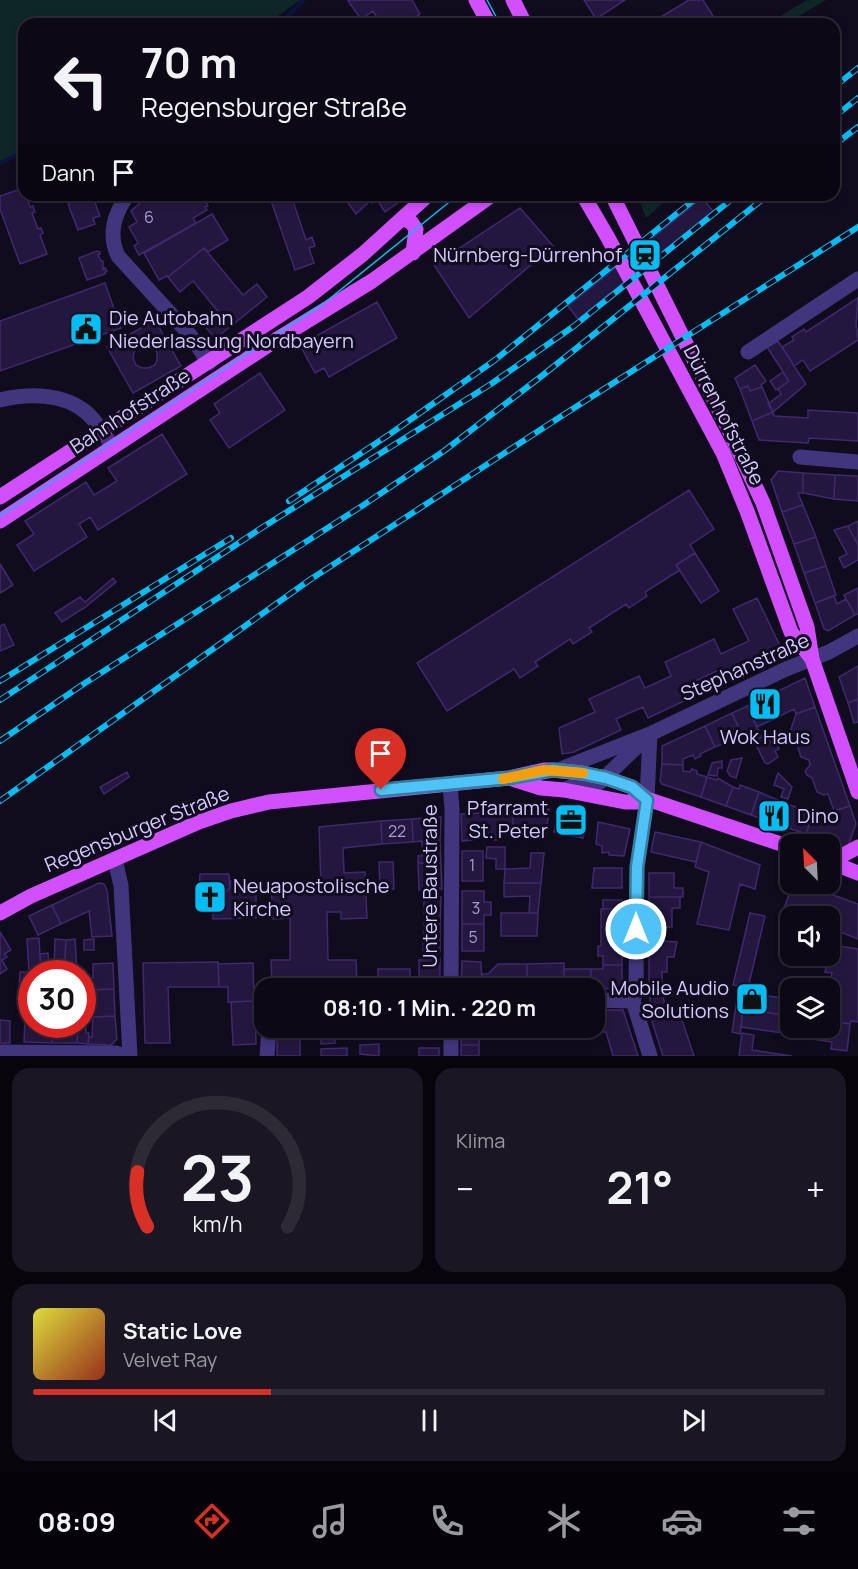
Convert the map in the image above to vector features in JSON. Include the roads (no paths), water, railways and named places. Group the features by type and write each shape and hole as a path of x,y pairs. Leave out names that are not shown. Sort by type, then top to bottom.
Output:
{"main road":[{"path":"513,0 522,18"},
{"name":"Bahnhofstraße","path":"0,497 326,285 422,201"},
{"name":"Bahnhofstraße","path":"0,521 276,340 372,281 484,201"},
{"name":"Dürrenhofstraße","path":"587,201 723,453 747,511 791,633 812,659"},
{"name":"Dürrenhofstraße","path":"610,201 622,215"},
{"name":"Dürrenhofstraße","path":"615,201 760,495 803,617 812,659 858,792"},
{"path":"403,219 411,222 416,229 412,253"},
{"name":"Regensburger Straße","path":"0,913 31,896 199,822 256,805 306,797 509,778 544,770 606,778 632,787 647,800 780,844"},
{"name":"Regensburger Straße","path":"509,778 541,788 564,790 625,802 647,800"},
{"path":"840,857 858,847"},
{"path":"840,866 858,873"}],"street":[{"path":"124,201 115,217 113,231 114,246 118,256 190,335 208,363"},
{"path":"748,352 858,279"},
{"path":"0,400 31,396 64,400 85,412 113,447"},
{"path":"800,457 858,462"},
{"name":"Stephanstraße","path":"558,770 650,734 858,636"},
{"path":"650,734 647,800 637,867 636,991 633,1001 650,1056"},
{"name":"Stephanstraße","path":"606,778 650,734"},
{"name":"Regensburger Straße","path":"564,790 578,784 594,784 606,778"},
{"name":"Untere Baustraße","path":"450,784 452,809 451,978"},
{"path":"115,859 121,886 130,1056"},
{"path":"605,1000 633,1001"},
{"path":"267,1056 268,1038"},
{"path":"451,1038 451,1056"},
{"path":"0,1052 116,1053 124,1056"}],"waterway":[{"path":"285,18 304,0"},
{"path":"0,163 18,155"}],"tram line":[{"path":"487,0 497,18"},
{"path":"0,516 323,304 451,201"}],"railway":[{"path":"840,82 858,68"},
{"path":"840,112 858,98"},
{"path":"840,140 858,127"},
{"path":"289,501 495,360 693,201"},
{"path":"0,700 263,527 491,384 574,326 730,201"},
{"path":"0,741 82,685 444,451 760,201"},
{"path":"0,801 311,579 858,227"},
{"path":"0,681 231,538"}],"place":[{"name":"Nürnberg-Dürrenhof","path":"645,255"},
{"name":"Die Autobahn Niederlassung Nordbayern","path":"86,329"},
{"name":"Wok Haus","path":"765,704"},
{"name":"Dino","path":"774,816"},
{"name":"Pfarramt St. Peter","path":"571,820"},
{"name":"Neuapostolische Kirche","path":"210,897"},
{"name":"Mobile Audio Solutions","path":"752,999"}]}
